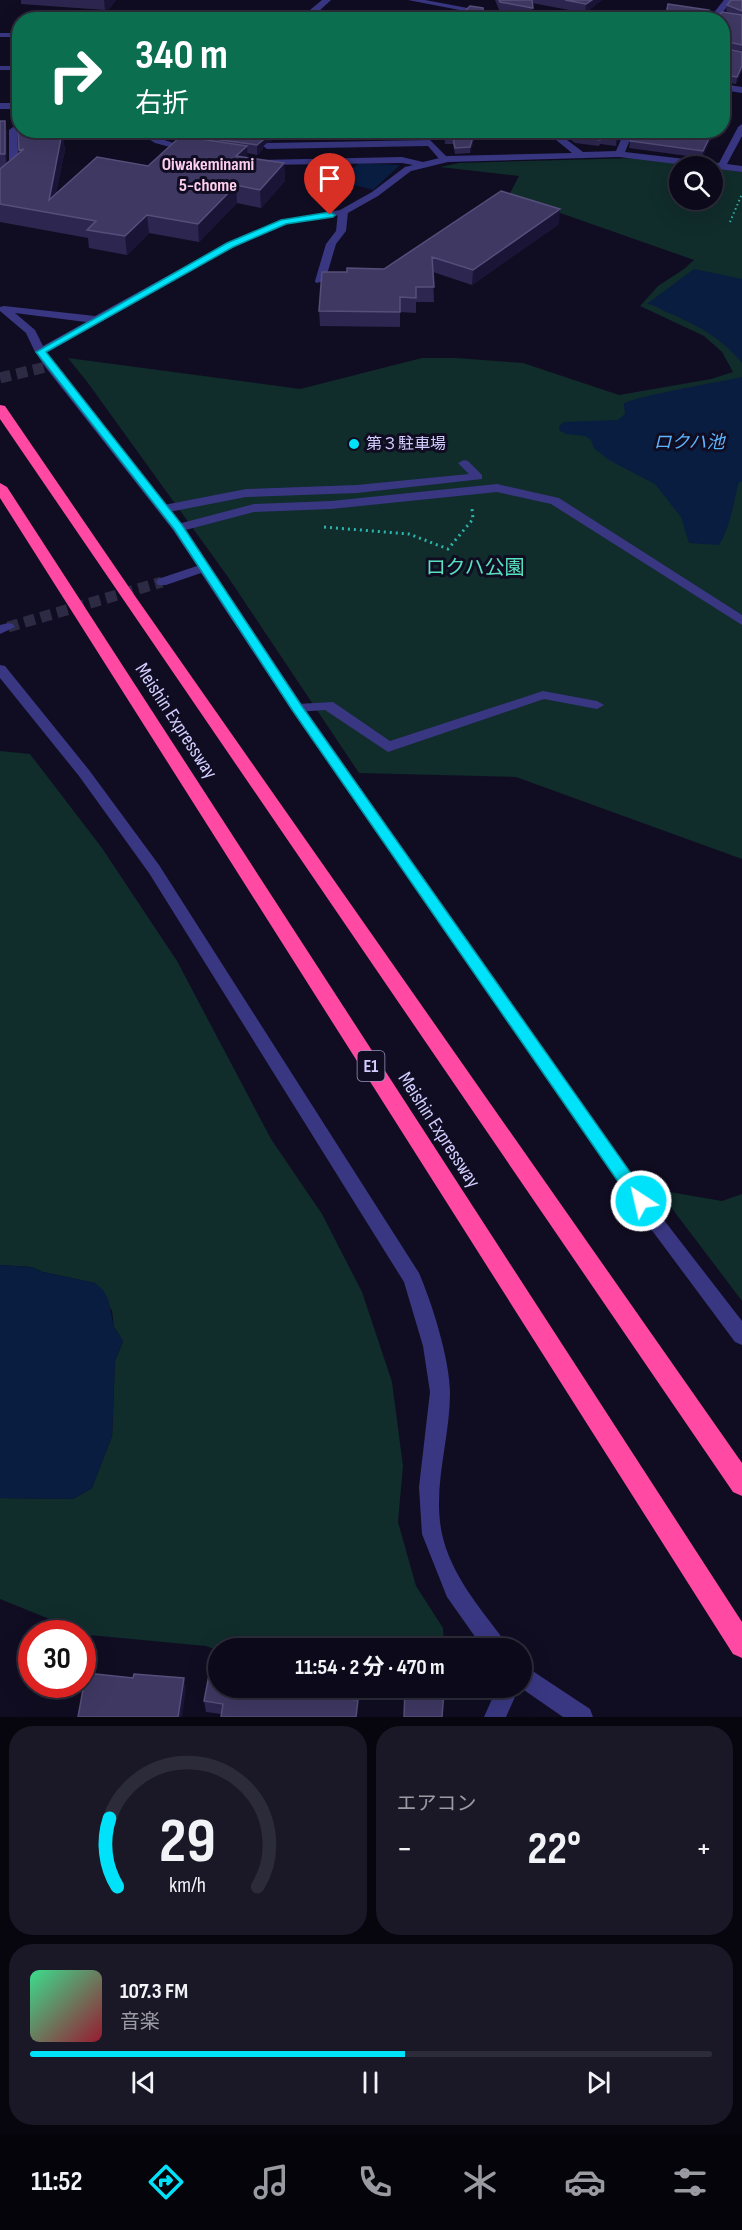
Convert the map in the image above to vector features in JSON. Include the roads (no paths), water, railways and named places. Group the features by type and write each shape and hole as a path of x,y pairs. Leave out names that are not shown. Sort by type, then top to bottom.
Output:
{"highway":[{"name":"Meishin Expressway","path":"0,409 742,1484"},
{"name":"Meishin Expressway","path":"0,487 742,1645"}],"street":[{"path":"313,12 327,0"},
{"path":"412,0 485,12"},
{"path":"718,12 728,0"},
{"path":"723,164 742,127"},
{"path":"13,138 14,170"},
{"path":"161,138 175,147 202,152"},
{"path":"559,138 581,155"},
{"path":"619,154 626,138"},
{"path":"267,146 430,143 444,159"},
{"path":"40,352 213,254 266,228 284,222 343,212 375,194 408,169 420,165 444,159 619,154 669,159"},
{"path":"248,160 277,163 402,159 420,165"},
{"path":"723,166 742,169"},
{"path":"320,281 331,244 341,231 343,212"},
{"path":"2,307 99,320"},
{"path":"2,307 31,332 40,352 50,366 178,528 297,708 654,1220 742,1336"},
{"path":"164,509 246,494 357,489 478,477 464,463"},
{"path":"178,528 254,508 332,505 497,488 555,501 742,621"},
{"path":"162,582 203,568"},
{"path":"0,669 84,773 154,869 412,1279 433,1346 440,1392 429,1487 432,1534 454,1590 489,1638"},
{"path":"297,708 328,705 388,747 543,695 597,705"},
{"path":"532,1682 582,1717"},
{"path":"495,1717 504,1698"}],"water":[{"path":"360,163 400,165 373,190 335,180"},
{"path":"694,269 742,279 742,363 726,346 708,333 656,306 647,304"},
{"name":"ロクハ池","path":"742,377 742,482 739,482 729,522 719,545 689,543 681,517 655,484 609,460 594,448 591,440 585,436 560,431 559,426 564,422 618,420 625,414 624,404 630,401"},
{"path":"0,1265 31,1267 43,1272 95,1283 108,1299 114,1327 123,1341 115,1361 112,1436 92,1488 73,1499 0,1498"}],"tunnel":[{"path":"0,378 50,366"},
{"path":"8,627 162,582"}],"place":[{"name":"第３駐車場","path":"354,444"}],"district":[{"name":"Oiwakeminami 5-chome","path":"208,174"}],"park label":[{"name":"ロクハ公園","path":"475,568"}]}
